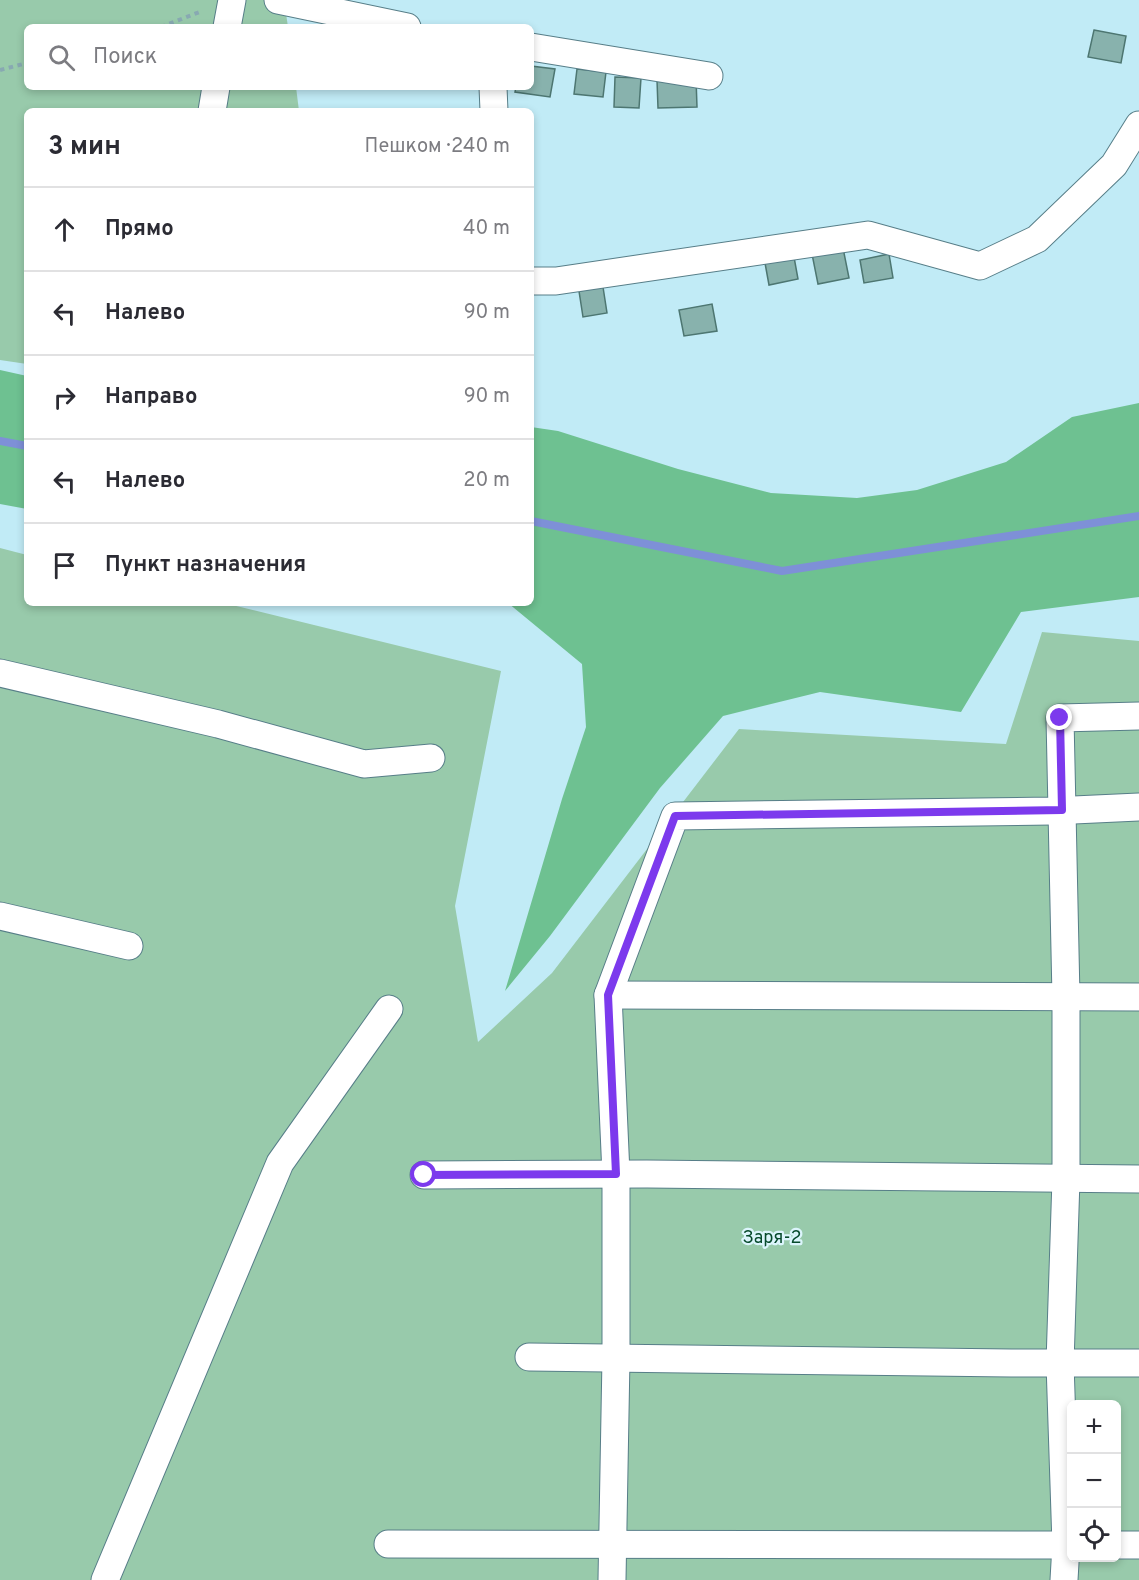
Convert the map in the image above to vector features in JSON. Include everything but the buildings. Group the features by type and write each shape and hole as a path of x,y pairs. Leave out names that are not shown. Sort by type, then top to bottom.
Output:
{"street":[{"path":"279,0 393,24"},
{"path":"534,47 709,76"},
{"path":"212,108 216,90"},
{"path":"493,90 494,108"},
{"path":"534,281 556,281 868,235 980,266 1037,239 1114,165 1139,125"},
{"path":"0,673 218,724 364,764 431,758"},
{"path":"1067,1508 1060,1363 1066,1179 1060,718 1139,716"},
{"path":"612,1580 616,1358 616,1174 608,995 675,816 1139,807"},
{"path":"0,916 129,946"},
{"path":"608,995 1139,997"},
{"path":"105,1580 280,1164 389,1010"},
{"path":"424,1175 616,1174 1139,1179"},
{"path":"529,1357 1139,1363"},
{"path":"388,1544 1067,1545"},
{"path":"1121,1545 1139,1545"},
{"path":"1065,1580 1067,1562"}],"path":[{"path":"173,24 223,12"},
{"path":"0,70 24,64"}],"green space":[{"path":"0,0 284,0 288,24 24,24 24,90 296,90 299,108 24,108 24,364 0,360"},
{"path":"0,370 24,375 24,508 0,504"},
{"path":"1139,403 1139,597 1021,612 961,712 820,692 723,716 660,788 550,936 505,991 562,799 586,727 582,664 512,606 534,606 534,427 558,431 678,469 771,493 857,498 917,490 1006,462 1072,417"},
{"name":"Заря-2","path":"0,548 24,554 24,606 236,606 501,671 455,906 478,1042 552,973 739,729 1006,744 1042,632 1139,641 1139,1580 0,1580"}],"waterway":[{"path":"0,441 24,445"},
{"path":"534,522 782,571 1139,516"}],"route":[{"path":"424,1175 616,1174 608,995 675,816 1062,810 1060,718"}]}
